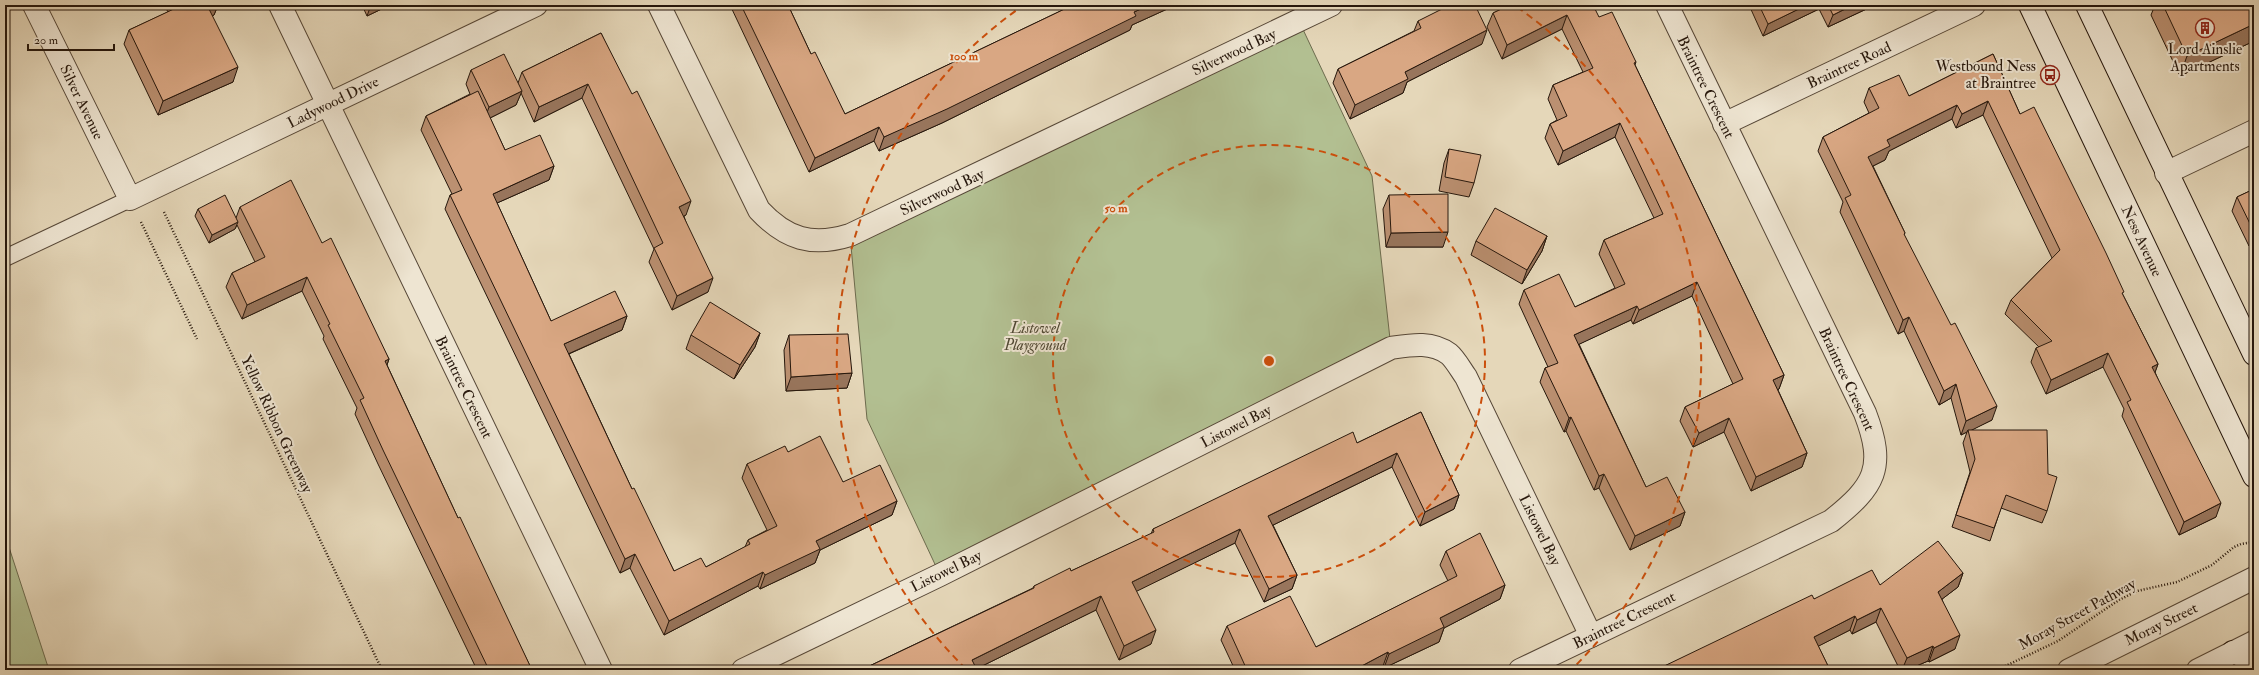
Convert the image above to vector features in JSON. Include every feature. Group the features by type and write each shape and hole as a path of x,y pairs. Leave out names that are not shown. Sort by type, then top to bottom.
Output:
{"street":[{"name":"Silver Avenue","path":"34,5 130,199"},
{"name":"Braintree Crescent","path":"280,5 601,670"},
{"name":"Ladywood Drive","path":"130,199 536,5"},
{"name":"Silverwood Bay","path":"659,5 759,210 781,230 814,242 832,241 850,235 1331,5"},
{"name":"Braintree Crescent","path":"1520,670 1831,521 1861,496 1871,481 1875,466 1876,449 1865,413 1667,5"},
{"name":"Braintree Road","path":"1724,124 1974,5"},
{"name":"Ness Avenue","path":"2030,5 2254,476"},
{"path":"2087,5 2166,173 2254,354"},
{"path":"2166,173 2254,131"},
{"name":"Listowel Bay","path":"743,670 940,575 1391,348 1413,344 1430,345 1450,354 1466,377 1591,636"},
{"name":"Moray Street","path":"2069,670 2254,578"},
{"path":"2198,670 2254,642"},
{"path":"2233,652 2254,661"}],"lane":[{"path":"5,258 130,199"}],"path":[{"name":"Yellow Ribbon Greenway","path":"152,188 382,670"},
{"path":"130,199 197,338"},
{"name":"Moray Street Pathway","path":"1997,670 2063,638 2120,600 2137,591 2177,582 2212,565 2234,547 2241,544 2254,542"},
{"path":"5,661 9,670"}],"green space":[{"name":"Listowel Playground","path":"1299,21 1372,176 1391,348 940,575 867,419 850,235"},
{"path":"5,535 49,670 5,670"}],"building":[{"path":"176,5 211,5 208,7 238,67 163,101 129,30 178,7"},
{"path":"741,5 788,5 811,54 815,52 845,114 1073,5 1150,5 1134,12 1136,16 947,109 884,137 879,127 815,158"},
{"path":"1450,5 1475,5 1487,30 1405,72 1408,79 1355,105 1338,69 1421,28 1418,21"},
{"path":"1510,5 1593,5 1599,17 1612,12 1636,62 1634,63 1784,375 1773,380 1807,453 1756,477 1729,418 1699,433 1685,407 1743,379 1697,282 1639,310 1637,306 1574,335 1646,487 1667,477 1685,512 1635,536 1604,474 1599,476 1571,417 1569,418 1545,368 1558,363 1524,290 1559,274 1575,307 1625,284 1604,240 1663,214 1620,123 1563,151 1550,124 1567,116 1553,85 1593,68 1567,15 1507,45 1493,13"},
{"path":"1759,5 1807,5 1768,24"},
{"path":"1828,5 1853,5 1833,15"},
{"path":"2163,5 2254,5 2254,24 2187,56"},
{"path":"601,33 632,94 637,91 691,201 679,207 713,278 677,296 654,248 663,243 588,84 539,107 522,72"},
{"path":"504,54 522,91 489,107 471,70"},
{"path":"1993,54 2020,114 2034,107 2106,253 2124,292 2122,293 2158,364 2152,367 2221,503 2184,522 2127,402 2131,400 2108,353 2051,380 2036,348 2052,341 2011,300 2060,250 1988,101 1962,114 1957,105 1887,140 1890,146 1868,157 1905,233 1904,234 1951,325 1955,323 1997,406 1966,421 1956,384 1944,391 1909,317 1903,320 1845,198 1851,195 1823,137 1879,108 1869,88 1899,75 1909,96"},
{"path":"478,91 505,150 540,135 554,166 493,194 551,321 615,291 627,316 564,344 632,489 634,488 674,571 701,558 706,567 750,544 748,540 777,526 747,464 785,446 788,452 820,436 843,482 880,465 897,501 816,541 820,549 765,575 763,572 669,621 635,554 625,559 450,195 462,190 426,116"},
{"path":"1449,149 1481,155 1474,183 1445,177"},
{"path":"291,180 322,243 331,238 389,359 385,361 458,518 460,517 532,670 489,670 383,450 360,400 364,398 328,325 330,324 307,277 247,305 232,273 265,257 240,207"},
{"path":"2254,189 2254,232 2237,197"},
{"path":"1448,194 1448,232 1391,233 1389,195"},
{"path":"225,195 238,222 212,235 198,209"},
{"path":"1495,208 1547,236 1527,270 1476,241"},
{"path":"710,302 760,333 740,365 691,335"},
{"path":"848,334 852,373 791,377 789,335"},
{"path":"1421,412 1459,495 1425,512 1397,453 1268,516 1297,575 1269,589 1240,529 1132,582 1156,630 1124,646 1101,596 972,660 977,670 861,670 1034,588 1034,586 1070,568 1071,571 1154,532 1153,529 1353,432 1357,443"},
{"path":"1968,430 2047,430 2048,474 2057,477 2047,511 2006,495 1994,528 1956,515 1975,459"},
{"path":"1480,533 1505,585 1440,618 1444,627 1389,654 1388,652 1354,670 1247,670 1227,626 1290,596 1316,647 1457,576 1446,551"},
{"path":"1938,541 1963,573 1938,592 1960,635 1934,648 1933,646 1907,658 1881,608 1857,620 1855,616 1814,637 1830,670 1656,670 1812,595 1814,599 1872,570 1880,585"}],"place":[{"name":"Lord Ainslie Apartments","path":"2205,28"},
{"name":"Westbound Ness at Braintree","path":"2050,75"}]}
